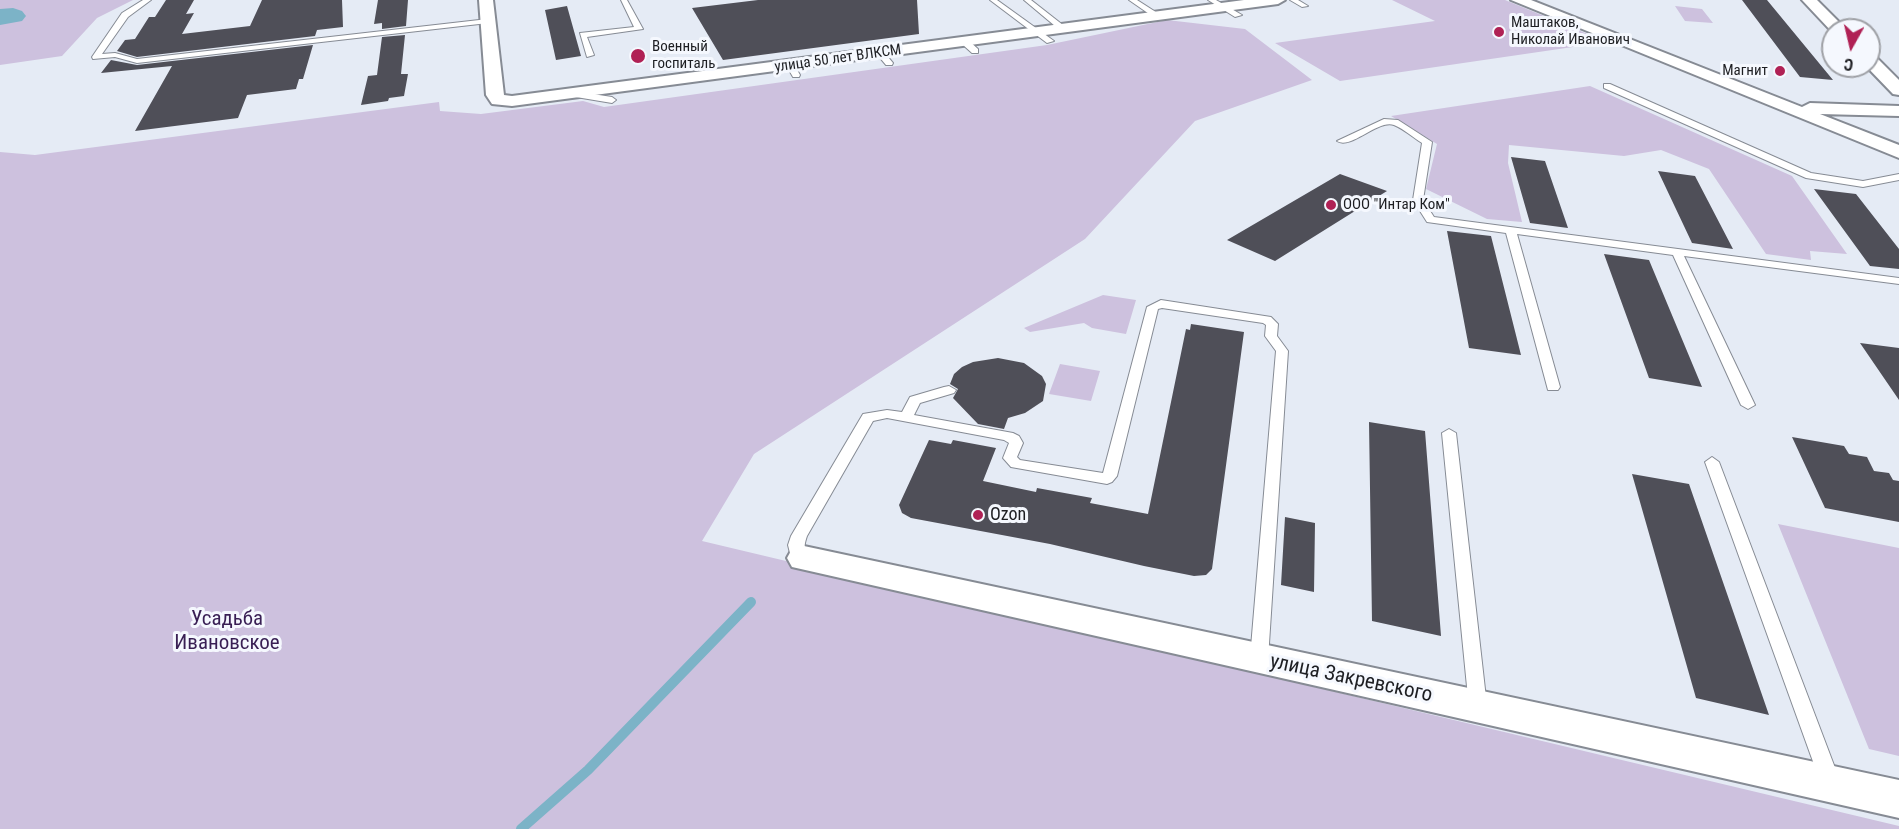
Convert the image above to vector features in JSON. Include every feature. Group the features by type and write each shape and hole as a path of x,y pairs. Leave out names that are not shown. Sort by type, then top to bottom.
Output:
{"street":[{"name":"улица 50 лет ВЛКСМ","path":"486,0 495,95 498,100 512,102 970,47 1044,37 1064,29 1278,0"},
{"path":"1518,0 1899,152"},
{"path":"1809,0 1827,18"},
{"path":"1881,70 1896,83"},
{"path":"1790,108 1899,111"},
{"name":"улица Закревского","path":"804,558 1899,800"}],"lane":[{"path":"148,0 125,15 96,57 115,55 137,61 488,21"},
{"path":"590,55 583,35 639,29 624,0"},
{"path":"993,0 1044,37"},
{"path":"1027,0 1064,29"},
{"path":"1132,0 1158,16"},
{"path":"1293,0 1304,6"},
{"path":"1607,86 1809,176 1863,184 1899,177"},
{"path":"573,94 612,100"},
{"path":"1342,141 1384,122 1395,122 1427,142 1418,200 1431,220 1899,281"},
{"path":"1511,231 1553,387"},
{"path":"1677,252 1748,405"},
{"path":"804,558 797,553 796,545 799,536 863,422 876,414 906,417 1008,436 1016,443 1010,458 1016,464 1107,479 1110,476 1153,307 1161,304 1270,322 1271,336 1282,351 1259,659"},
{"path":"906,417 915,400 949,390"},
{"path":"1449,433 1478,707"},
{"path":"1712,462 1831,785"}],"green space":[{"path":"0,0 133,0 97,18 62,56 0,65"},
{"path":"1392,0 1505,0 1607,42 1340,81 1275,43 1435,21"},
{"path":"1675,6 1702,9 1713,23 1685,21"},
{"name":"Усадьба Ивановское","path":"1167,20 1245,29 1312,80 1195,121 1085,239 754,454 702,541 1899,826 1899,829 0,829 0,152 35,155 439,102 440,111 481,114 583,101 604,107 1047,45"},
{"path":"1590,86 1792,176 1847,254 1810,251 1811,260 1766,254 1709,169 1661,150 1624,156 1509,145 1508,163 1522,222 1487,219 1426,189 1437,144 1391,116"},
{"path":"1103,295 1136,300 1126,334 1092,328 1084,323 1030,332 1024,328"},
{"path":"1060,364 1100,371 1091,401 1049,394"},
{"path":"1778,524 1899,548 1899,756 1869,749"}],"building":[{"path":"166,0 194,0 186,14 194,13 182,34 250,26 262,0 342,0 343,27 317,30 315,36 137,57 117,51 125,40 135,39 149,17 155,17"},
{"path":"378,0 408,0 406,26 382,29 382,23 374,24"},
{"path":"758,0 917,0 919,34 723,60 692,8"},
{"path":"1742,0 1767,0 1821,65 1821,78 1833,80 1800,77"},
{"path":"567,6 581,56 556,60 545,10"},
{"path":"405,35 401,74 408,74 404,96 361,105 368,76 377,75 382,37"},
{"path":"313,45 303,79 299,79 296,89 247,95 238,118 135,131 172,66 101,73 111,60 137,65"},
{"path":"1511,157 1545,161 1568,228 1530,223"},
{"path":"1658,171 1695,176 1733,249 1692,243"},
{"path":"1340,174 1387,191 1275,261 1227,240"},
{"path":"1814,189 1856,194 1899,249 1899,269 1870,266"},
{"path":"1447,231 1491,236 1521,355 1469,348"},
{"path":"1604,254 1649,260 1702,387 1649,378"},
{"path":"1191,324 1244,332 1212,569 1206,575 1194,576 1144,566 1050,544 911,518 902,513 899,505 929,440 951,444 953,440 996,448 983,481 1036,492 1037,488 1092,498 1090,503 1148,514 1186,329 1190,330"},
{"path":"1860,343 1899,348 1899,400"},
{"path":"998,358 1024,363 1042,376 1046,384 1043,401 1025,413 1008,418 1004,429 978,424 953,398 958,389 950,384 954,374 962,367 973,362"},
{"path":"1369,422 1425,431 1441,636 1372,621"},
{"path":"1792,437 1844,446 1849,454 1867,457 1874,471 1889,473 1893,480 1899,481 1899,522 1825,508"},
{"path":"1632,474 1689,484 1769,715 1696,698"},
{"path":"1285,517 1315,523 1314,592 1281,585"}],"waterway":[{"path":"0,17 13,16"},
{"path":"521,829 588,770 751,602"}],"place":[{"name":"Маштаков, Николай Иванович","path":"1499,32"},
{"name":"Военный госпиталь","path":"638,56"},
{"name":"Магнит","path":"1780,71"},
{"name":"ООО \"Интар Ком\"","path":"1331,205"},
{"name":"Ozon","path":"978,515"}]}
